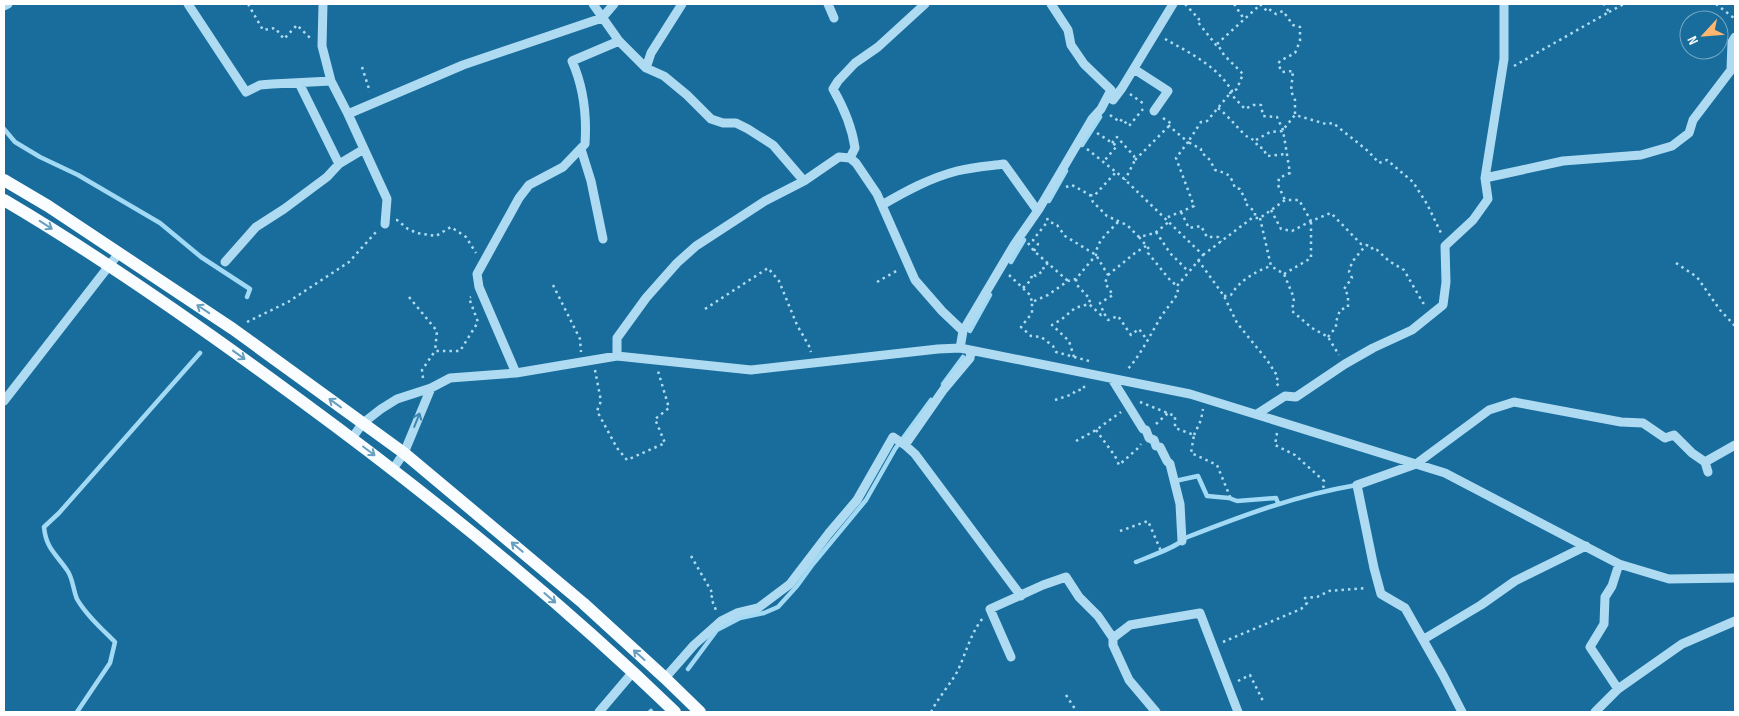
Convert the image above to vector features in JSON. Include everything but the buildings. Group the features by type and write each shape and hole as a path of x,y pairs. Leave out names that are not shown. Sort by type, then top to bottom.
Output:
{"main road":[{"path":"4,180 48,206 233,329 404,453 518,547 665,678 700,712"},
{"path":"4,200 39,221 224,344 393,469 506,561 633,672 675,712"}],"street":[{"path":"4,6 8,4"},
{"path":"188,4 246,92 260,85 331,81"},
{"path":"323,4 322,46 331,81 387,198 385,224"},
{"path":"593,4 619,41 646,68 664,76 680,88 711,119 723,123 736,123 773,145 804,181"},
{"path":"348,114 463,64 602,18 614,4"},
{"path":"646,68 651,53 682,4"},
{"path":"828,4 834,18"},
{"path":"850,158 856,148 845,112 833,89 838,80 855,62 878,47 925,4"},
{"path":"960,348 964,331 1000,268 1021,233 1038,210 1092,120 1109,97 1111,90 1084,64 1071,45 1068,30 1050,4"},
{"path":"1109,97 1114,100 1173,4"},
{"path":"1256,414 1284,396 1296,397 1345,364 1373,348 1412,330 1443,305 1446,282 1445,246 1472,220 1488,199 1485,178 1504,59 1504,4"},
{"path":"1485,178 1563,161 1641,155 1672,146 1689,132 1693,120 1733,72 1732,42 1735,37"},
{"path":"516,372 479,287 478,274 482,263 519,198 529,185 562,167 581,150 584,144 586,123 580,81 572,61 619,41"},
{"path":"1134,68 1168,91 1154,111"},
{"path":"299,83 339,164"},
{"path":"225,262 256,227 327,177 339,164 364,149"},
{"path":"581,150 591,181 604,239"},
{"path":"617,356 617,338 646,298 677,263 696,246 766,201 804,181 839,157 850,158 856,163 877,194 915,280 942,311 964,331"},
{"path":"882,205 914,187 936,178 959,171 1004,164 1038,210"},
{"path":"4,401 119,253"},
{"path":"352,438 363,423 397,399 427,389 450,378 516,372 581,360 617,356 751,370 938,348 960,348 1205,398 1445,473 1619,564 1669,579 1735,578"},
{"path":"901,443 970,358 971,351"},
{"path":"1116,379 1123,396 1149,438 1154,440 1156,446 1160,447 1170,464 1180,504 1182,542"},
{"path":"393,469 404,453 427,389"},
{"path":"1462,712 1424,639 1405,608 1381,594 1357,485 1416,464 1489,410 1514,402 1621,422 1643,423 1666,438 1674,435 1704,462 1708,472"},
{"path":"665,678 694,644 721,621 737,613 758,608 790,584 857,500 893,437 915,454 1021,596"},
{"path":"1704,462 1735,445"},
{"path":"1424,639 1481,605 1515,581 1586,546"},
{"path":"1618,689 1590,647 1604,624 1605,597 1612,586 1619,564"},
{"path":"1011,657 990,609 1043,585 1066,577 1079,597 1098,616 1113,638 1113,645 1129,680 1156,712"},
{"path":"1113,638 1130,625 1200,613 1238,712"},
{"path":"1595,712 1618,689 1682,644 1735,621"},
{"path":"599,712 633,672"}],"path":[{"path":"248,4 263,30 275,28 284,39 297,24 313,41 323,34"},
{"path":"1166,218 1194,206 1176,158 1200,122 1207,121 1230,93 1237,89 1243,74 1224,55 1218,45 1216,45 1197,21 1199,19 1185,4"},
{"path":"1234,4 1244,19"},
{"path":"1216,45 1260,4 1276,14 1283,10 1293,25 1300,27 1300,41 1295,53 1280,60 1278,64 1282,72 1293,70 1291,91 1295,100 1295,115 1283,130 1270,132 1256,140"},
{"path":"1604,4 1608,12"},
{"path":"1502,73 1624,4"},
{"path":"1716,4 1735,19"},
{"path":"1155,33 1210,66 1225,80 1232,91 1230,93 1245,109 1254,105 1261,106 1263,116 1277,117 1283,130 1290,173 1279,178 1278,185 1285,200"},
{"path":"362,67 374,103"},
{"path":"1101,109 1120,122 1122,119 1129,126 1146,106 1122,88"},
{"path":"1218,108 1240,128 1244,135 1256,140"},
{"path":"1126,180 1135,160 1172,124 1154,111"},
{"path":"1295,115 1326,124 1334,123 1368,151 1379,163 1386,160 1413,182 1439,228 1445,246"},
{"path":"1169,126 1188,142 1201,149 1200,152 1210,160 1215,170 1228,174 1231,177 1235,188 1240,189 1246,201 1245,203 1254,212 1255,218"},
{"path":"1096,131 1117,146 1104,161"},
{"path":"1112,143 1117,137 1134,156 1135,160"},
{"path":"1256,140 1258,147 1263,148 1267,156 1286,154"},
{"path":"1082,154 1086,148 1104,161 1170,221 1203,255"},
{"path":"1065,182 1059,189 1072,185 1094,196 1116,172"},
{"path":"1090,195 1092,202 1107,216 1127,225 1139,237 1149,248 1148,253 1177,286 1178,294 1158,321 1148,341 1116,379"},
{"path":"1177,286 1203,255 1252,218 1260,218 1285,200 1299,200 1311,221 1311,258 1284,274"},
{"path":"1038,210 1048,221 1056,225 1065,236 1096,255 1108,275"},
{"path":"1271,210 1281,228 1292,231 1331,213 1361,244 1371,246 1373,250 1377,250 1389,261 1404,270 1431,316"},
{"path":"1181,212 1189,228 1201,226 1206,237 1218,237 1221,242"},
{"path":"1260,218 1271,266 1284,274 1294,298 1292,311 1312,328 1328,336 1345,364"},
{"path":"233,329 288,302 349,262 385,224 397,220 408,229 417,233 436,236 451,227 466,237 482,263"},
{"path":"1034,251 1038,244 1033,240 1048,221"},
{"path":"1032,302 1048,295 1068,281 1076,279 1096,255 1096,250 1104,237 1119,221"},
{"path":"1139,237 1156,232 1170,221"},
{"path":"1156,232 1170,254 1188,271"},
{"path":"1021,233 1034,251 1068,281"},
{"path":"1328,336 1336,327 1340,310 1348,307 1348,295 1344,289 1352,278 1349,272 1352,262 1367,245"},
{"path":"1101,314 1103,311 1100,303 1113,296 1104,282 1108,275 1135,253 1147,246"},
{"path":"1198,260 1224,296 1237,323 1267,360 1278,377 1276,382 1284,396"},
{"path":"1676,262 1697,277 1720,310 1735,326"},
{"path":"1022,288 1031,280 1032,274 1036,276 1044,270 1043,267 1048,263"},
{"path":"877,282 908,264"},
{"path":"1224,296 1231,295 1235,289 1258,271 1271,266"},
{"path":"705,309 768,268 779,281 797,325 809,346 814,364"},
{"path":"1000,268 1013,277 1030,295 1032,313 1021,327 1031,336 1041,337 1054,346 1056,352 1089,361"},
{"path":"1076,279 1077,285 1090,299 1089,304"},
{"path":"553,285 580,339 581,360"},
{"path":"409,297 437,331 435,351 422,370 427,389"},
{"path":"435,351 460,351 478,322 469,298"},
{"path":"1089,304 1101,314 1104,313 1108,320 1118,316 1131,335 1139,329 1148,341"},
{"path":"1074,357 1069,341 1052,325 1062,320 1076,308 1089,304"},
{"path":"592,359 601,401 597,411 617,448 627,460 665,443 655,419 669,408 658,375 657,359"},
{"path":"1056,400 1084,389 1084,383 1090,380 1090,374"},
{"path":"1123,396 1175,416 1175,428 1194,436"},
{"path":"1205,398 1201,420 1194,436 1191,453 1218,465 1231,499"},
{"path":"1076,441 1096,430 1129,405"},
{"path":"1096,430 1115,456 1119,465 1137,449 1147,432 1168,413"},
{"path":"1280,422 1274,445 1294,455 1324,481 1323,491"},
{"path":"1120,530 1148,520 1161,551"},
{"path":"691,556 713,594 711,598 721,621"},
{"path":"1212,646 1261,628 1302,609 1306,603 1306,598 1317,597 1329,591 1379,587"},
{"path":"931,712 938,698 958,670 976,626 990,609"},
{"path":"1228,686 1250,675 1263,701"},
{"path":"1066,695 1077,712"}],"waterway":[{"path":"1082,145 1100,117"},
{"path":"4,129 15,142 40,157 78,175 160,223 201,257 250,289 247,297"},
{"path":"1049,201 1066,171"},
{"path":"1011,262 1024,240"},
{"path":"970,331 990,295"},
{"path":"77,712 110,663 115,642 90,616 77,599 69,573 49,545 44,527 59,513 200,353"},
{"path":"943,384 963,357"},
{"path":"688,669 717,630 740,618 764,613 778,607 797,586 866,500 895,449 931,400"},
{"path":"1175,481 1198,476 1207,496 1229,498 1237,501 1276,498 1278,503"},
{"path":"1136,562 1170,548 1185,538 1248,514 1313,494 1357,485"}]}
